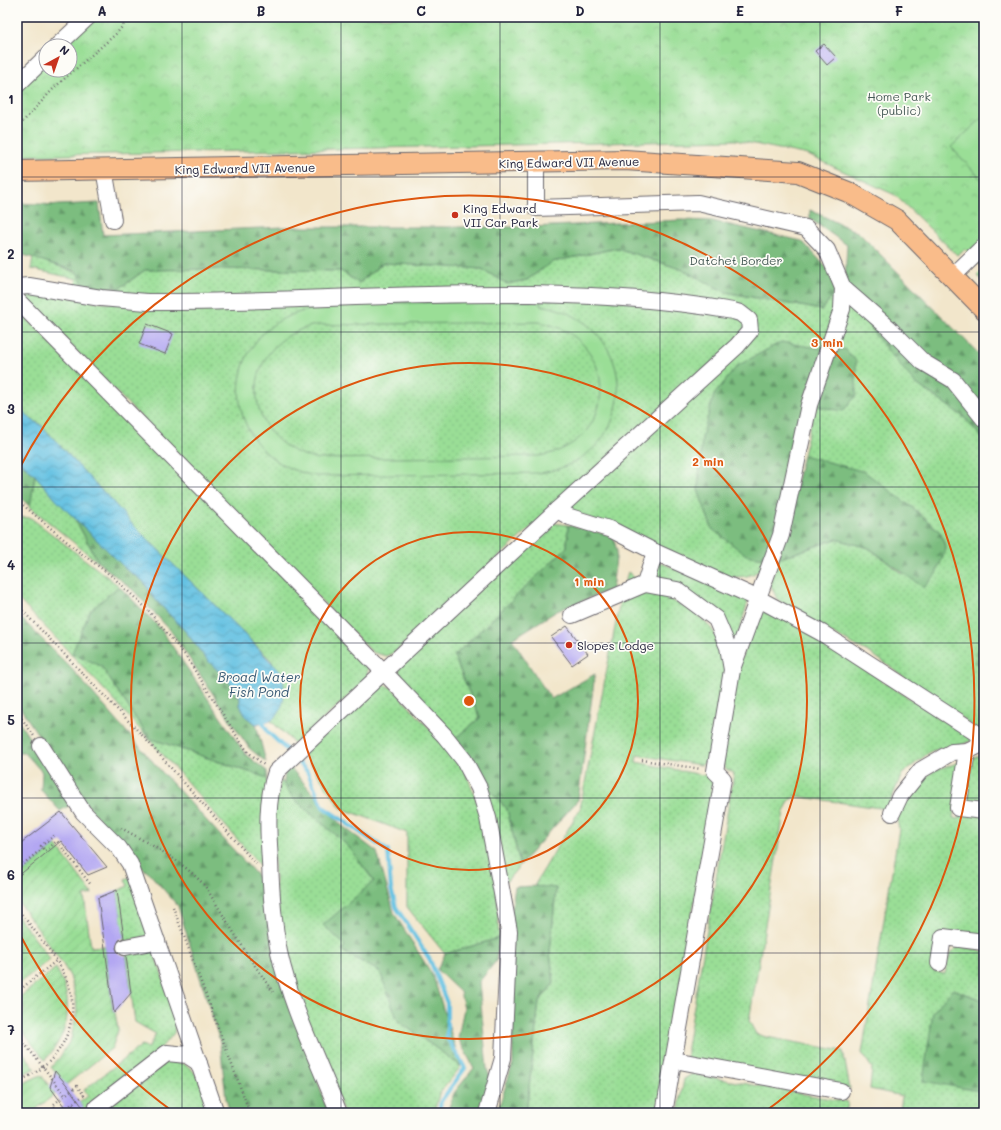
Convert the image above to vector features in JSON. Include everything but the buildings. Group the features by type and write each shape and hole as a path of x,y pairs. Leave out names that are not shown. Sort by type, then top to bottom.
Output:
{"main road":[{"name":"King Edward VII Avenue","path":"17,171 625,160 798,172 848,192 897,220 954,276 984,309"}],"lane":[{"path":"66,38 88,17"},
{"path":"17,85 38,65"},
{"path":"536,162 536,208 698,203 806,228 827,250 843,288 842,309 809,404 781,535 732,670 715,771 723,779 664,1113"},
{"path":"104,169 113,220"},
{"path":"954,276 984,246"},
{"path":"17,287 29,286 101,298 147,302 435,295 605,297 660,300 733,311 746,317 751,326 750,331 737,346 299,749 281,767 273,781 269,810 271,878 275,927 285,976 294,1003 339,1113"},
{"path":"843,288 889,328 923,362 953,380 984,419"},
{"path":"17,300 383,671 455,747 464,760 479,788 488,818 509,931 503,1058 487,1113"},
{"path":"557,510 570,517 612,530 655,552 759,599 822,633 984,738"},
{"path":"644,584 655,552"},
{"path":"572,615 644,584 677,590 716,619 728,647 732,670"},
{"path":"892,813 900,796 921,770 952,752 967,751 984,743"},
{"path":"41,746 83,812 128,859 216,1113"},
{"path":"967,751 958,808 984,811"},
{"path":"939,963 943,937 984,942"},
{"path":"125,947 157,941"},
{"path":"98,1113 97,1107 167,1053 183,1034 186,1025"},
{"path":"167,1053 187,1054 199,1063"},
{"path":"674,1060 841,1091"}],"path":[{"path":"17,128 55,87 117,33 130,17"},
{"path":"17,500 78,551 113,576 147,610 185,655 244,747 258,761 281,767"},
{"path":"17,604 136,729 251,859 271,878"},
{"path":"17,712 41,746"},
{"path":"642,760 715,771"},
{"path":"116,825 164,854 196,876 205,886 276,996"},
{"path":"17,869 43,848 41,846 56,835"},
{"path":"43,848 45,851 57,841 91,885"},
{"path":"173,907 250,1113"},
{"path":"17,908 56,961 66,979 70,990 72,1010 70,1025 61,1048 43,1067 31,1076 17,1081"},
{"path":"17,992 56,961"},
{"path":"17,1034 65,1095"},
{"path":"77,1086 84,1095 72,1104 61,1113 53,1104 77,1086"},
{"path":"72,1104 79,1113"}],"green space":[{"name":"Home Park (public)","path":"76,17 984,17 984,282 977,275 983,269 965,249 957,255 895,195 808,155 735,140 17,156 17,75 38,55 38,78 78,78 78,38 55,38"},
{"path":"984,116 984,182 951,147"},
{"name":"Datchet Border","path":"17,203 59,205 99,203 103,235 284,227 532,227 681,220 712,221 802,241 828,269 836,290 822,310 725,292 683,270 617,248 552,262 527,280 507,284 482,269 383,263 359,283 341,271 217,269 145,270 120,288 85,287 76,271 17,253"},
{"path":"810,210 859,233 984,359 984,440 964,417 915,383 875,335 845,281 847,245 810,219"},
{"path":"617,248 683,270 725,292 822,310 836,290 838,304 769,559 760,569 748,576 729,577 571,510 571,501 753,320 677,299 168,299 74,289 77,279 31,269 33,257 120,288 145,270 217,269 341,271 359,283 383,263 482,269 507,284 527,280 552,262"},
{"path":"845,281 915,383 964,417 984,440 984,734 872,654 806,620 777,599 770,583 778,559 836,539 869,548 901,573 946,549 940,532 913,508 894,495 803,455 815,406 833,352"},
{"path":"28,289 103,303 605,299 736,315 746,323 744,332 395,652 386,656 372,652 22,296"},
{"path":"540,301 540,305 574,316 599,336 613,361 618,389 614,417 599,442 574,462 540,473 316,476 281,463 256,442 243,415 240,386 247,357 264,332 291,315 328,308 328,304","holes":["539,322 566,331 585,347 597,367 601,389 597,412 586,432 566,447 539,456 318,459 291,450 272,434 261,414 257,392 260,370 271,351 290,335 316,325"]},
{"path":"17,308 369,663 367,675 363,683 295,744 271,721 279,712 272,661 132,524 107,495 41,425 32,420 17,405"},
{"path":"781,342 824,349 769,559 746,555 712,529 698,490 702,437 714,395 737,366"},
{"path":"845,349 856,361 856,396 843,411 815,406 833,352"},
{"path":"803,455 865,472 913,508 940,532 946,549 936,574 924,588 869,548 836,539 778,559"},
{"path":"17,459 35,475 30,507 17,494"},
{"path":"35,475 57,501 74,517 99,563 30,507"},
{"path":"17,517 31,518 119,586 90,611 101,666 149,738 267,778 263,869 112,698 17,598"},
{"path":"74,517 127,570 143,581 154,598 186,632 208,661 228,680 240,697 240,705 246,717 256,724 266,762 249,748 171,631 133,590 99,563"},
{"path":"553,523 568,525 567,547 454,656 480,718 454,739 402,682 399,671 403,659"},
{"path":"568,525 613,536 617,551 612,589 557,611 512,639 551,699 595,674 578,800 520,865 507,809 477,776 454,739 480,718 454,656 567,547"},
{"path":"656,561 749,598 734,648 724,631 655,576"},
{"path":"628,572 642,584 697,614 711,628 722,645 726,668 709,761 701,765 637,755 636,762 713,777 709,816 658,1113 526,1113 539,1002 554,983 550,953 556,889 534,886 580,809 621,596"},
{"path":"119,586 160,628 246,755 267,771 267,778 149,738 101,666 72,653 90,611"},
{"path":"771,608 973,740 961,745 931,751 902,774 887,809 795,796 789,801 784,812 749,1021 756,1034 843,1051 850,1089 687,1061 687,1047 734,773 725,769 722,760 736,670 760,613"},
{"path":"17,614 69,666 161,771 265,884 306,1045 328,1113 230,1113 226,1099 220,1042 178,906 150,874 137,864 76,792 17,703"},
{"path":"984,634 984,667 976,663 980,636"},
{"path":"385,685 392,688 462,764 485,820 496,872 499,938 445,954 407,907 407,833 341,808 303,753 377,687"},
{"path":"17,719 72,804 60,811 41,790 42,772 25,753 17,753"},
{"path":"984,754 984,807 969,804 964,797 969,760"},
{"path":"961,762 953,818 959,819 962,812 984,815 984,941 940,933 933,971 945,974 950,955 959,946 984,951 984,1001 953,989 923,1080 983,1091 984,1113 900,1112 902,1096 870,1089 872,1068 862,1053 899,829 896,816 921,780 935,770"},
{"path":"289,766 341,825 377,852 394,913 433,976 461,1066 398,1021 380,972 342,951 345,945 323,925 374,881 348,846 292,797 284,783 285,767"},
{"path":"477,776 507,809 520,865 505,883"},
{"path":"281,780 292,797 348,846 374,881 343,951 380,971 398,1021 461,1066 439,1094 434,1113 344,1113 288,972 277,917 272,819"},
{"path":"56,845 92,894 84,896 91,947 105,946 113,1012 115,1012 118,1030 112,1048 66,1085 51,1067 60,1057 71,1039 77,1011 76,999 70,976 17,900 17,877"},
{"path":"130,877 150,935 124,942 117,891 128,886 125,879"},
{"path":"534,886 556,888 550,953 554,983 539,1002 526,1113 497,1113 513,1063 511,913 515,887"},
{"path":"17,915 50,959 17,985"},
{"path":"499,938 496,961 479,982 487,1069 492,1083 482,1113 447,1113 454,1093 474,1068 458,1038 464,1008 460,992 437,970 445,954"},
{"path":"152,947 177,1017 174,1033 156,1053 85,1110 79,1103 88,1096 84,1090 142,1045 148,1048 156,1034 135,1022 126,953"},
{"path":"56,968 66,992 67,1016 60,1039 45,1060 18,1026 24,1010 21,996"},
{"path":"953,989 984,1001 984,1092 923,1081 933,1012"},
{"path":"17,1044 35,1068 17,1077"},
{"path":"173,1062 189,1067 195,1073 203,1087 211,1113 106,1113 103,1109 165,1063"},
{"path":"692,1074 848,1102 846,1113 678,1113 684,1079"},
{"path":"41,1075 55,1094 31,1113 17,1113 17,1086"}],"water":[{"name":"Broad Water Fish Pond","path":"17,405 32,420 41,425 107,495 132,524 281,672 284,685 284,698 280,710 272,720 256,724 246,717 240,705 240,697 228,680 207,660 186,632 154,598 143,581 127,570 57,501 35,475 17,459"}],"waterway":[{"path":"263,723 268,732 291,754"},
{"path":"295,759 307,771 323,807 388,851 391,889 396,907 430,960 447,1003 447,1038 465,1068 441,1101 439,1113"}],"place":[{"name":"King Edward VII Car Park","path":"455,215"},
{"name":"Slopes Lodge","path":"569,645"}]}
